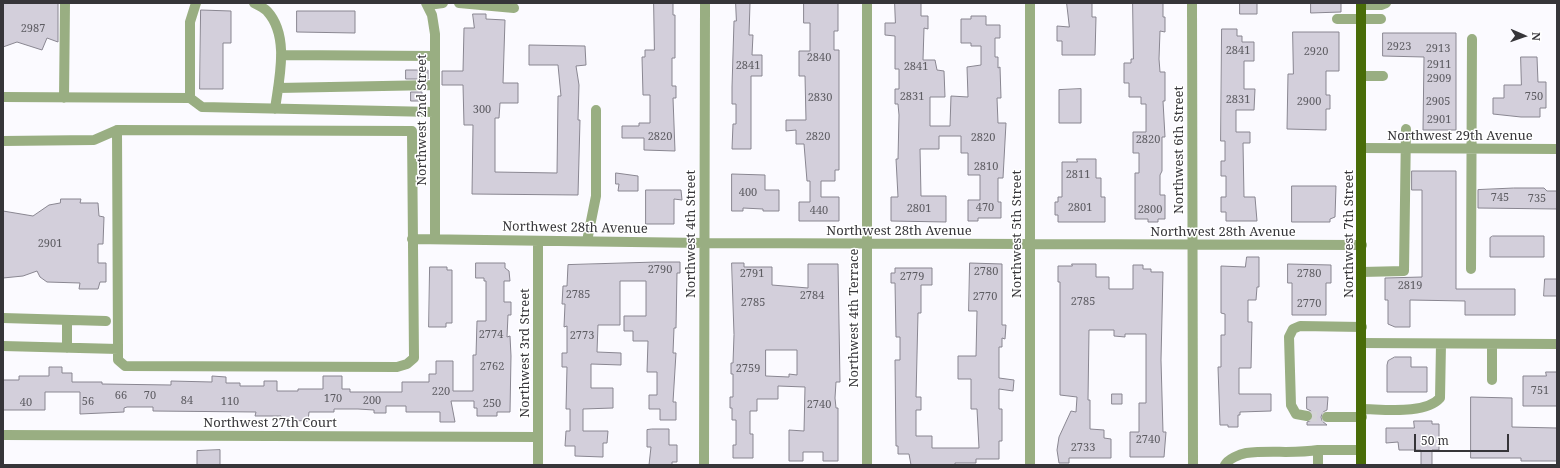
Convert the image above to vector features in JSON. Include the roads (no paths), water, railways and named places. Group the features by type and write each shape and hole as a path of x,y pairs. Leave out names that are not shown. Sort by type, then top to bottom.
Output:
{"main road":[{"name":"Northwest 7th Street","path":"1361,4 1362,465"}],"street":[{"path":"64,98 65,3"},
{"path":"190,98 190,22 196,3"},
{"path":"254,3 266,7 280,40 281,55 275,109"},
{"path":"427,4 443,3"},
{"path":"459,3 514,8"},
{"name":"Northwest 4th Street","path":"704,465 705,3"},
{"name":"Northwest 4th Terrace","path":"867,3 867,465"},
{"name":"Northwest 5th Street","path":"1030,3 1030,465"},
{"name":"Northwest 6th Street","path":"1192,3 1193,465"},
{"path":"1361,4 1381,6 1386,3"},
{"name":"Northwest 2nd Street","path":"427,4 434,25 435,239"},
{"path":"1337,19 1381,19"},
{"path":"1471,269 1472,39"},
{"path":"281,55 435,56"},
{"path":"1362,76 1383,76"},
{"path":"278,88 435,85"},
{"path":"3,98 190,98 202,107 434,112"},
{"path":"587,242 596,196 596,110"},
{"path":"1362,272 1404,271 1406,129"},
{"path":"3,141 94,140 117,130 412,131 414,358 407,364 397,367 125,366 118,360 117,130"},
{"name":"Northwest 29th Avenue","path":"1362,148 1557,149"},
{"name":"Northwest 28th Avenue","path":"412,239 704,243 1362,245"},
{"name":"Northwest 3rd Street","path":"538,241 538,465"},
{"path":"3,318 106,321"},
{"path":"67,320 67,348"},
{"path":"1307,416 1296,414 1291,405 1289,337 1293,329 1300,326 1362,327"},
{"path":"1361,343 1557,344"},
{"path":"1327,417 1408,410 1435,404 1440,398 1441,344"},
{"path":"1492,344 1492,380"},
{"path":"3,346 118,349"},
{"name":"Northwest 27th Court","path":"3,435 538,438"},
{"path":"1318,450 1318,465"},
{"path":"1225,465 1227,462 1245,453 1361,450"}],"tunnel":[{"path":"1307,416 1327,417"}]}
